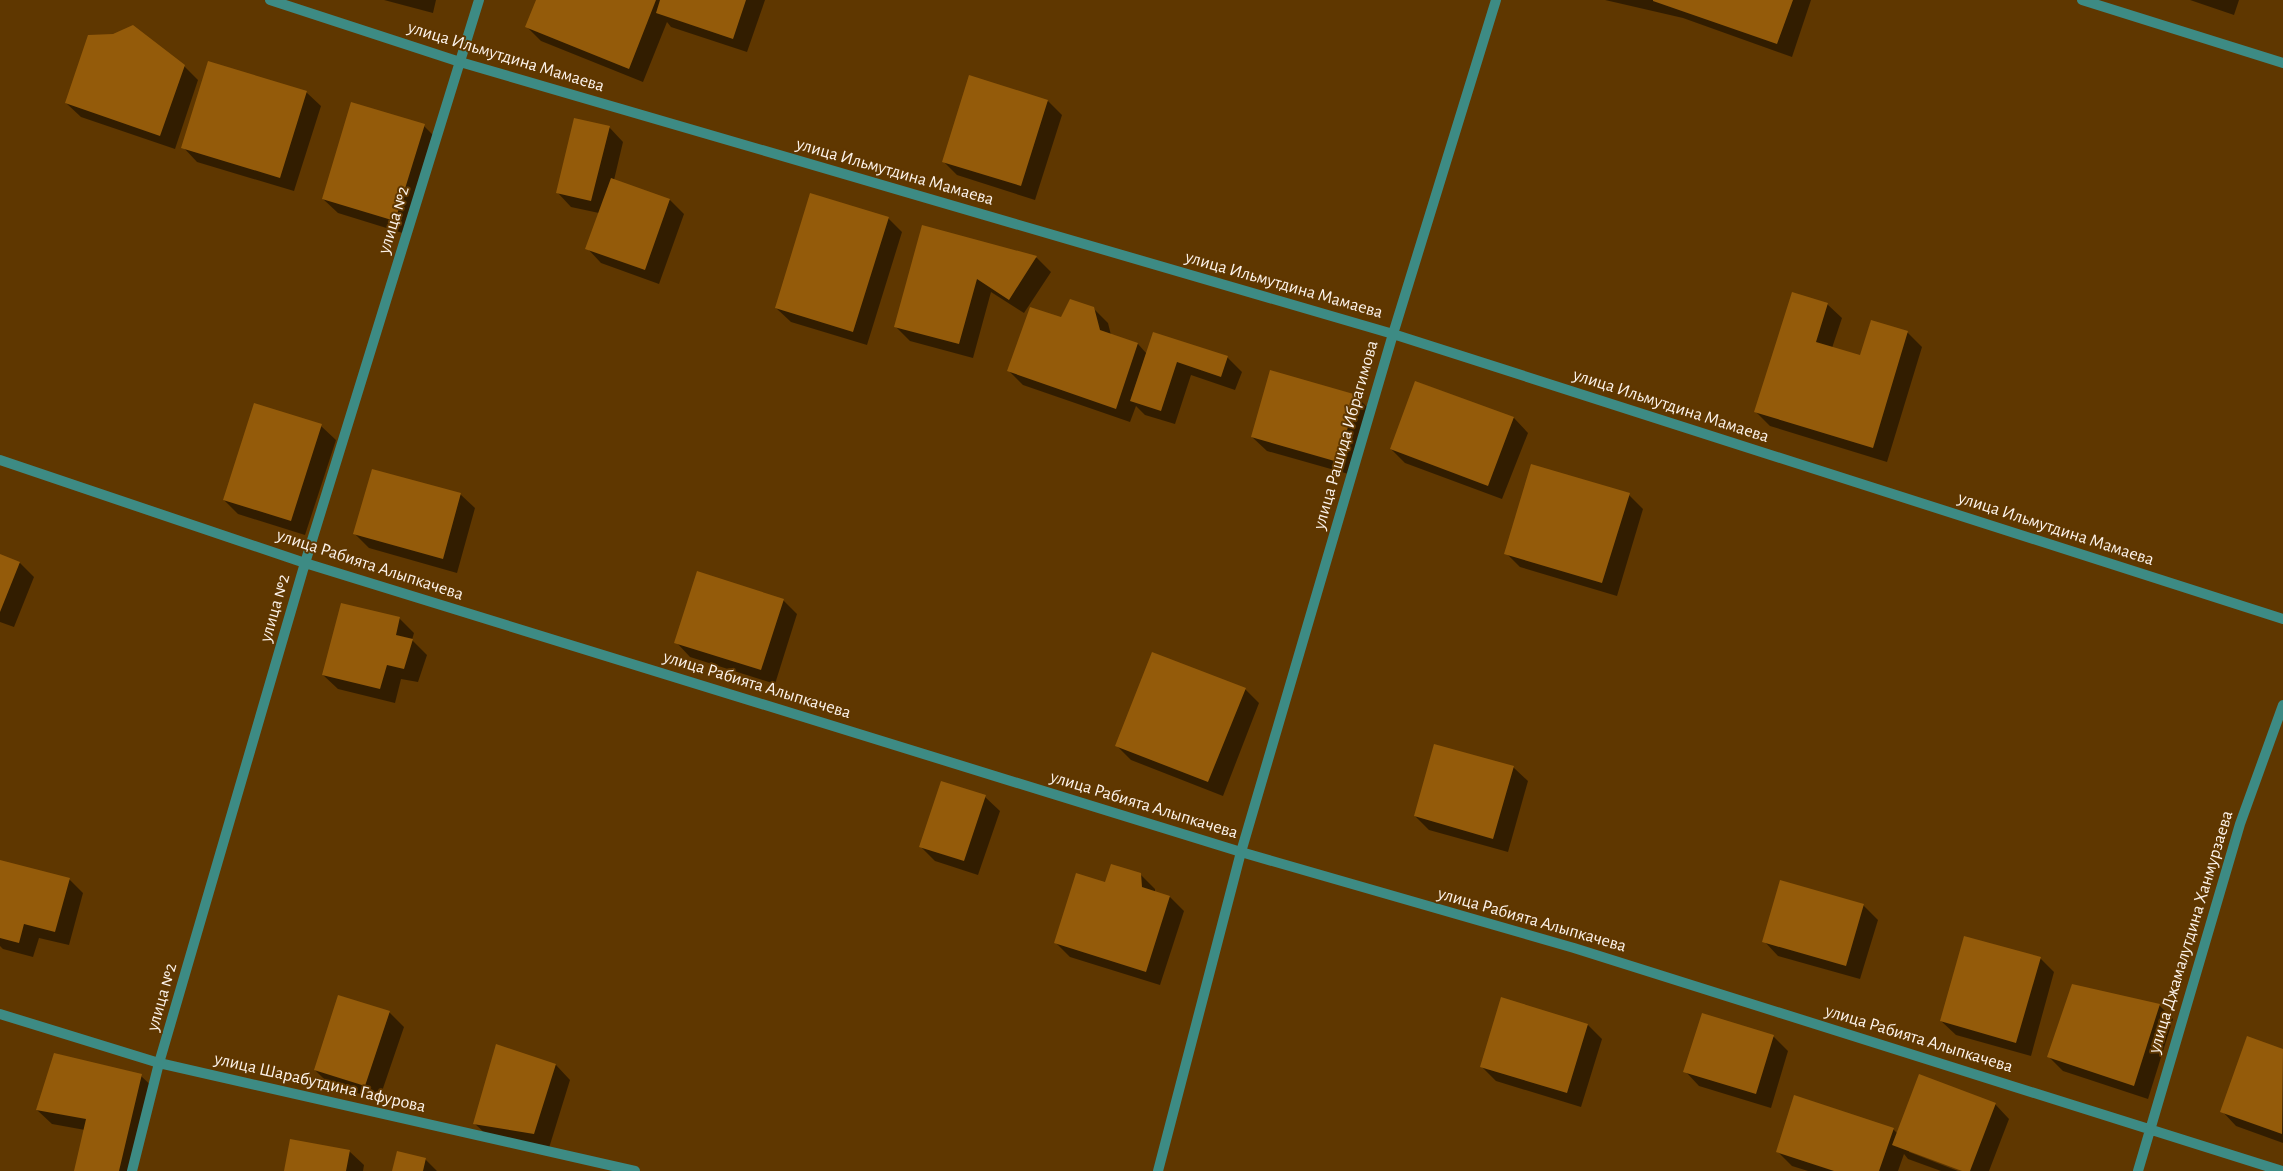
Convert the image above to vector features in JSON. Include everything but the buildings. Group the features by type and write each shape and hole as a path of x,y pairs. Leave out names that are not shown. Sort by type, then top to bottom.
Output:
{"street":[{"name":"улица Ильмутдина Мамаева","path":"270,0 460,62 1393,334 2283,619"},
{"name":"улица №2","path":"132,1171 159,1063 305,563 479,0"},
{"name":"улица Рашида Ибрагимова","path":"1158,1171 1241,852 1393,334 1496,0"},
{"path":"2082,0 2283,63"},
{"name":"улица Рабията Алыпкачева","path":"0,460 305,563 1241,852 1574,948 2282,1171"},
{"name":"улица Джамалутдина Ханмурзаева","path":"2138,1171 2240,824 2283,705"},
{"name":"улица Шарабутдина Гафурова","path":"0,1014 159,1063 636,1171"}]}
